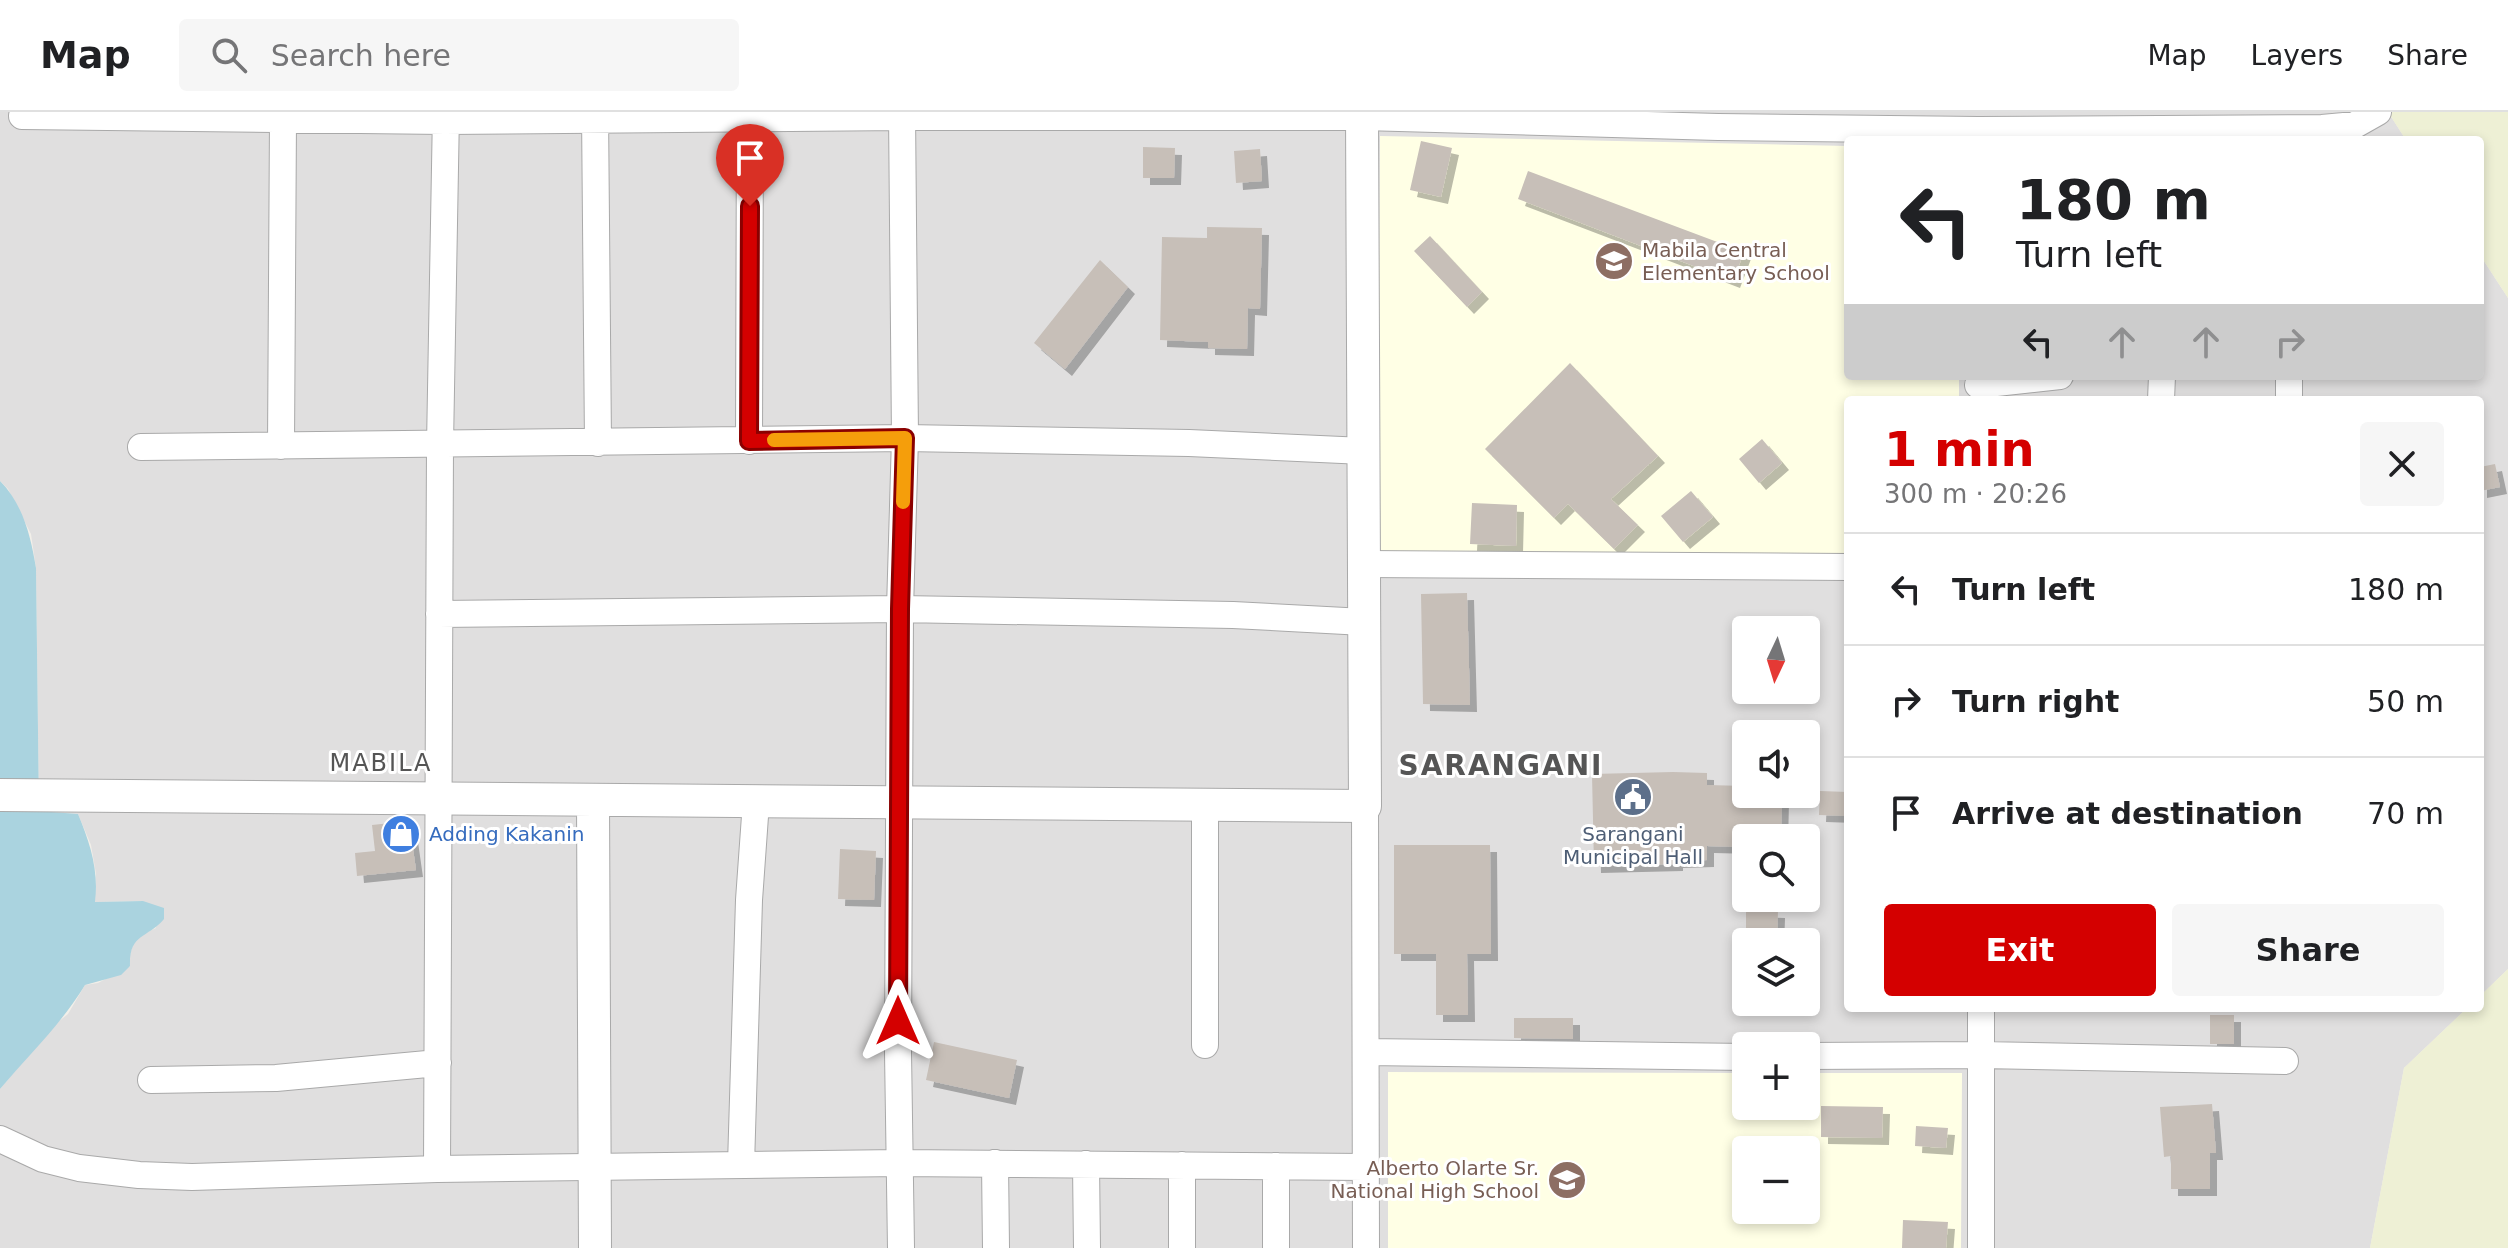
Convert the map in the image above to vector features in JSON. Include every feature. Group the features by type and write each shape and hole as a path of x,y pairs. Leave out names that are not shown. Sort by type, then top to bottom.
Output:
{"street":[{"path":"22,116 283,119 902,114 1514,116 1978,135 2322,134 2355,125 2378,112"},
{"path":"901,1248 899,802 905,438 902,114"},
{"path":"749,441 750,115"},
{"path":"1362,115 1366,1248"},
{"path":"595,116 598,443"},
{"path":"437,1169 440,445 446,117"},
{"path":"281,446 283,119"},
{"path":"1978,387 2030,380"},
{"path":"141,447 905,438 1189,443 1364,451"},
{"path":"1364,564 1844,567"},
{"path":"439,614 900,609 1233,615 1364,622"},
{"path":"0,795 1365,806"},
{"path":"593,801 595,1248"},
{"path":"741,1165 749,900 756,802"},
{"path":"1205,805 1205,1045"},
{"path":"1981,1012 1981,1248"},
{"path":"1366,1052 1732,1057"},
{"path":"1820,1056 1981,1055 2285,1061"},
{"path":"151,1080 276,1078 438,1063"},
{"path":"0,1139 62,1164 139,1175 192,1177 437,1169 899,1163 1365,1167"},
{"path":"995,1163 996,1248"},
{"path":"1086,1164 1087,1248"},
{"path":"1182,1165 1182,1248"},
{"path":"1276,1166 1276,1248"}],"shaded area":[{"path":"0,112 2388,112 2403,136 1844,136 1844,380 2484,380 2484,261 2508,298 2508,969 2484,992 2484,396 1844,396 1844,1012 2463,1012 2404,1068 2370,1248 0,1248 0,1089 53,1026 68,1014 85,985 98,983 130,966 134,942 156,928 143,901 95,902 96,874 91,845 78,814 39,812 36,568 31,534 8,489 0,481"},
{"path":"2388,112 2508,112 2508,298 2484,261 2484,136 2403,136"},
{"name":"Mabila Central Elementary School","path":"1380,136 1844,146 1844,380 1959,380 1959,396 1844,396 1844,554 1378,551"},
{"path":"2508,969 2508,1248 2370,1248 2404,1068 2463,1012 2484,1012 2484,992"},
{"name":"Alberto Olarte Sr. National High School","path":"1388,1072 1732,1073 1732,1120 1820,1120 1820,1073 1962,1073 1961,1248 1388,1248"}],"water":[{"path":"0,481 15,500 25,522 36,568 39,811 78,814 92,857 96,879 95,902 143,901 164,908 164,919 136,942 130,955 130,966 121,975 85,985 56,1026 0,1089"}],"building":[{"path":"1421,141 1452,148 1441,197 1410,190"},
{"path":"1143,147 1175,148 1174,178 1143,178"},
{"path":"1260,149 1262,181 1236,183 1234,151"},
{"path":"1528,171 1744,252 1733,281 1518,199"},
{"path":"1207,227 1262,228 1260,309 1248,308 1247,349 1208,348 1208,342 1160,340 1162,237 1207,238"},
{"path":"1430,236 1482,292 1467,307 1414,251"},
{"path":"1100,260 1128,287 1065,369 1034,343"},
{"path":"1570,363 1658,456 1611,499 1638,525 1614,549 1568,504 1554,518 1485,449"},
{"path":"1762,439 1782,463 1759,483 1739,459"},
{"path":"2495,464 2500,487 2484,490 2484,466"},
{"path":"1691,491 1713,517 1683,542 1661,516"},
{"path":"1472,503 1517,505 1516,546 1470,544"},
{"path":"1467,593 1470,705 1423,704 1421,594"},
{"path":"1707,773 1707,785 1732,786 1732,808 1782,808 1781,824 1732,824 1732,847 1707,846 1707,860 1594,866 1592,774"},
{"path":"1820,791 1844,792 1844,816 1819,815"},
{"path":"409,821 416,870 357,876 355,853 375,851 372,825"},
{"path":"1394,845 1490,845 1491,954 1467,954 1468,1015 1436,1015 1436,954 1394,954"},
{"path":"840,849 876,851 874,900 838,899"},
{"path":"1746,912 1778,912 1777,928 1746,928"},
{"path":"2210,1015 2234,1015 2234,1044 2210,1044"},
{"path":"1514,1018 1573,1018 1573,1039 1514,1038"},
{"path":"934,1042 1017,1060 1009,1098 926,1080"},
{"path":"2212,1104 2216,1153 2210,1153 2210,1189 2171,1189 2171,1156 2164,1157 2160,1107"},
{"path":"1821,1106 1883,1107 1882,1138 1821,1137"},
{"path":"1916,1126 1948,1128 1946,1148 1915,1146"},
{"path":"1903,1220 1948,1222 1946,1248 1902,1248"}],"slow traffic":[{"path":"774,440 905,438 903,502"}],"place":[{"name":"Mabila Central Elementary School","path":"1614,261"},
{"name":"Sarangani Municipal Hall","path":"1633,797"},
{"name":"Adding Kakanin","path":"401,834"},
{"name":"Alberto Olarte Sr. National High School","path":"1567,1180"}],"district":[{"name":"MABILA","path":"381,763"},
{"name":"SARANGANI","path":"1501,765"}],"route":[{"path":"750,206 749,441 905,438 900,609 898,1021"}]}
